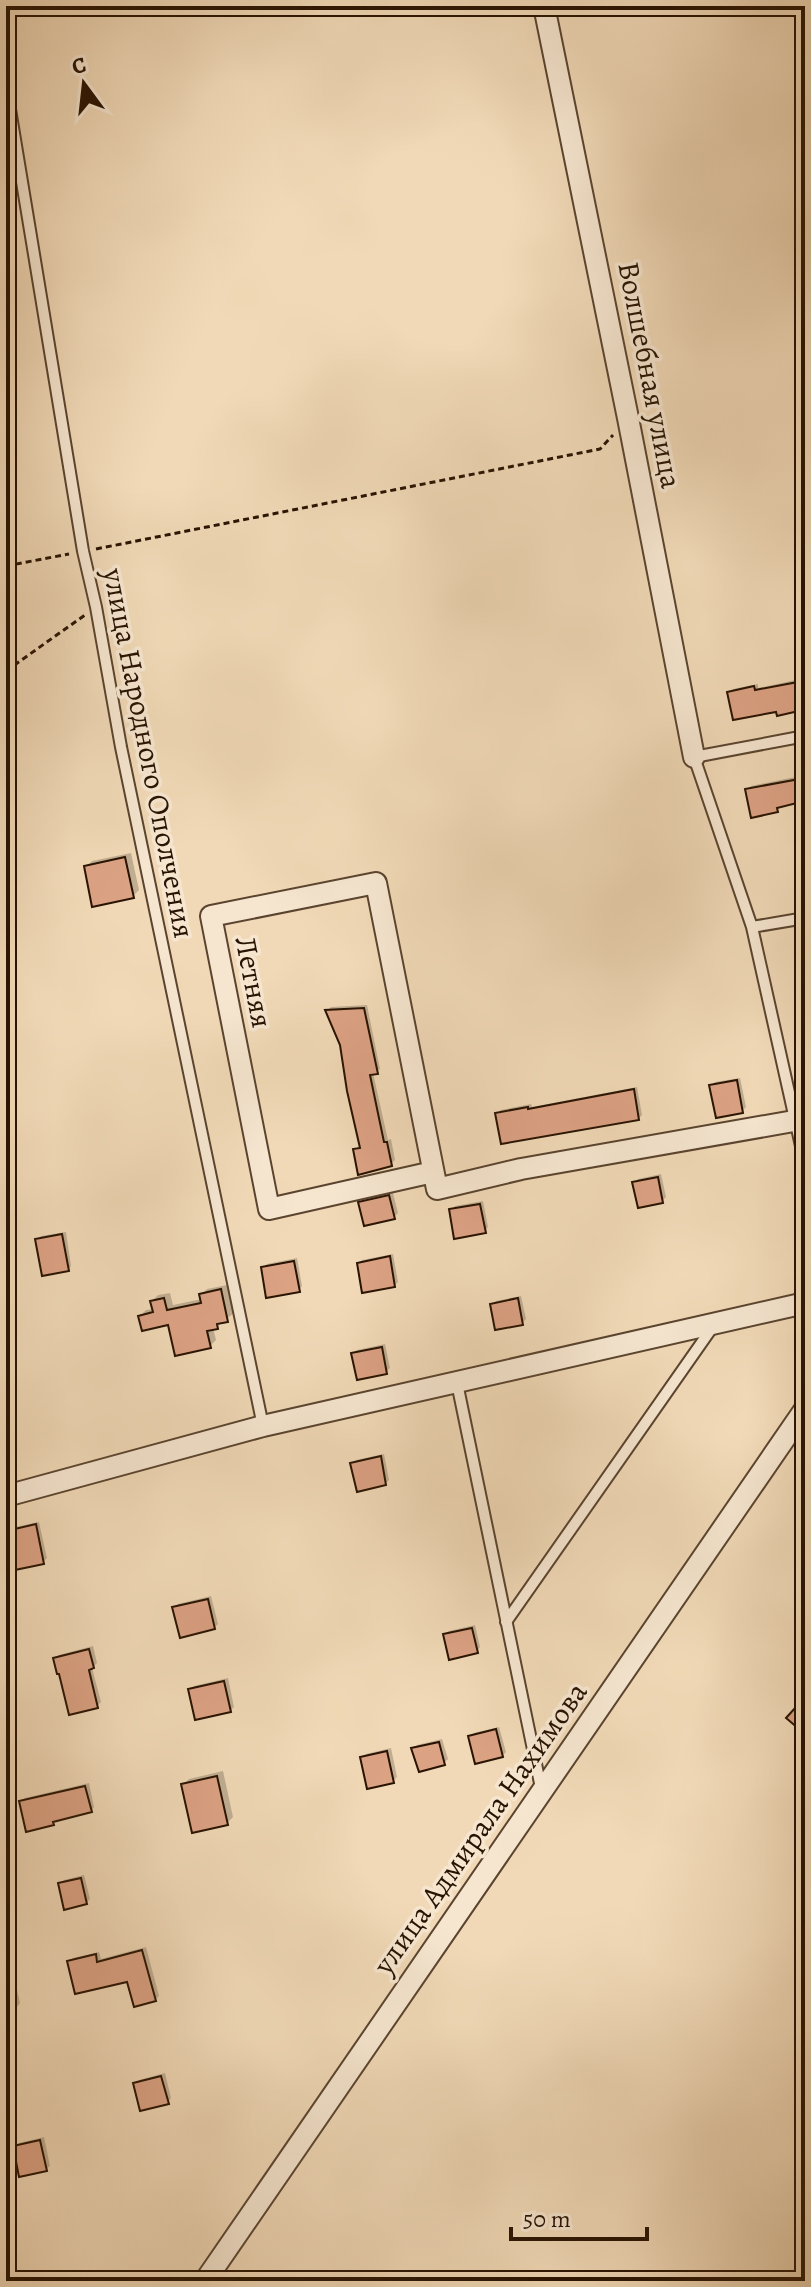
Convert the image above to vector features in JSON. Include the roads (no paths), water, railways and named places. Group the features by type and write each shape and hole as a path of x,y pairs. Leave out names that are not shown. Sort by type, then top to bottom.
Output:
{"street":[{"name":"Волшебная улица","path":"544,6 694,757"},
{"name":"Летняя","path":"376,883 433,1172 269,1209 211,916 376,883"},
{"path":"433,1172 437,1189 521,1169 800,1120"},
{"path":"6,1496 263,1426 805,1303"},
{"name":"улица Адмирала Нахимова","path":"205,2281 805,1409"}],"lane":[{"name":"улица Народного Ополчения","path":"6,85 83,551 263,1426"},
{"path":"805,736 694,757 752,927 800,1120 805,1164"},
{"path":"752,927 805,918"},
{"path":"506,1622 714,1325"},
{"path":"457,1383 542,1793"}]}
